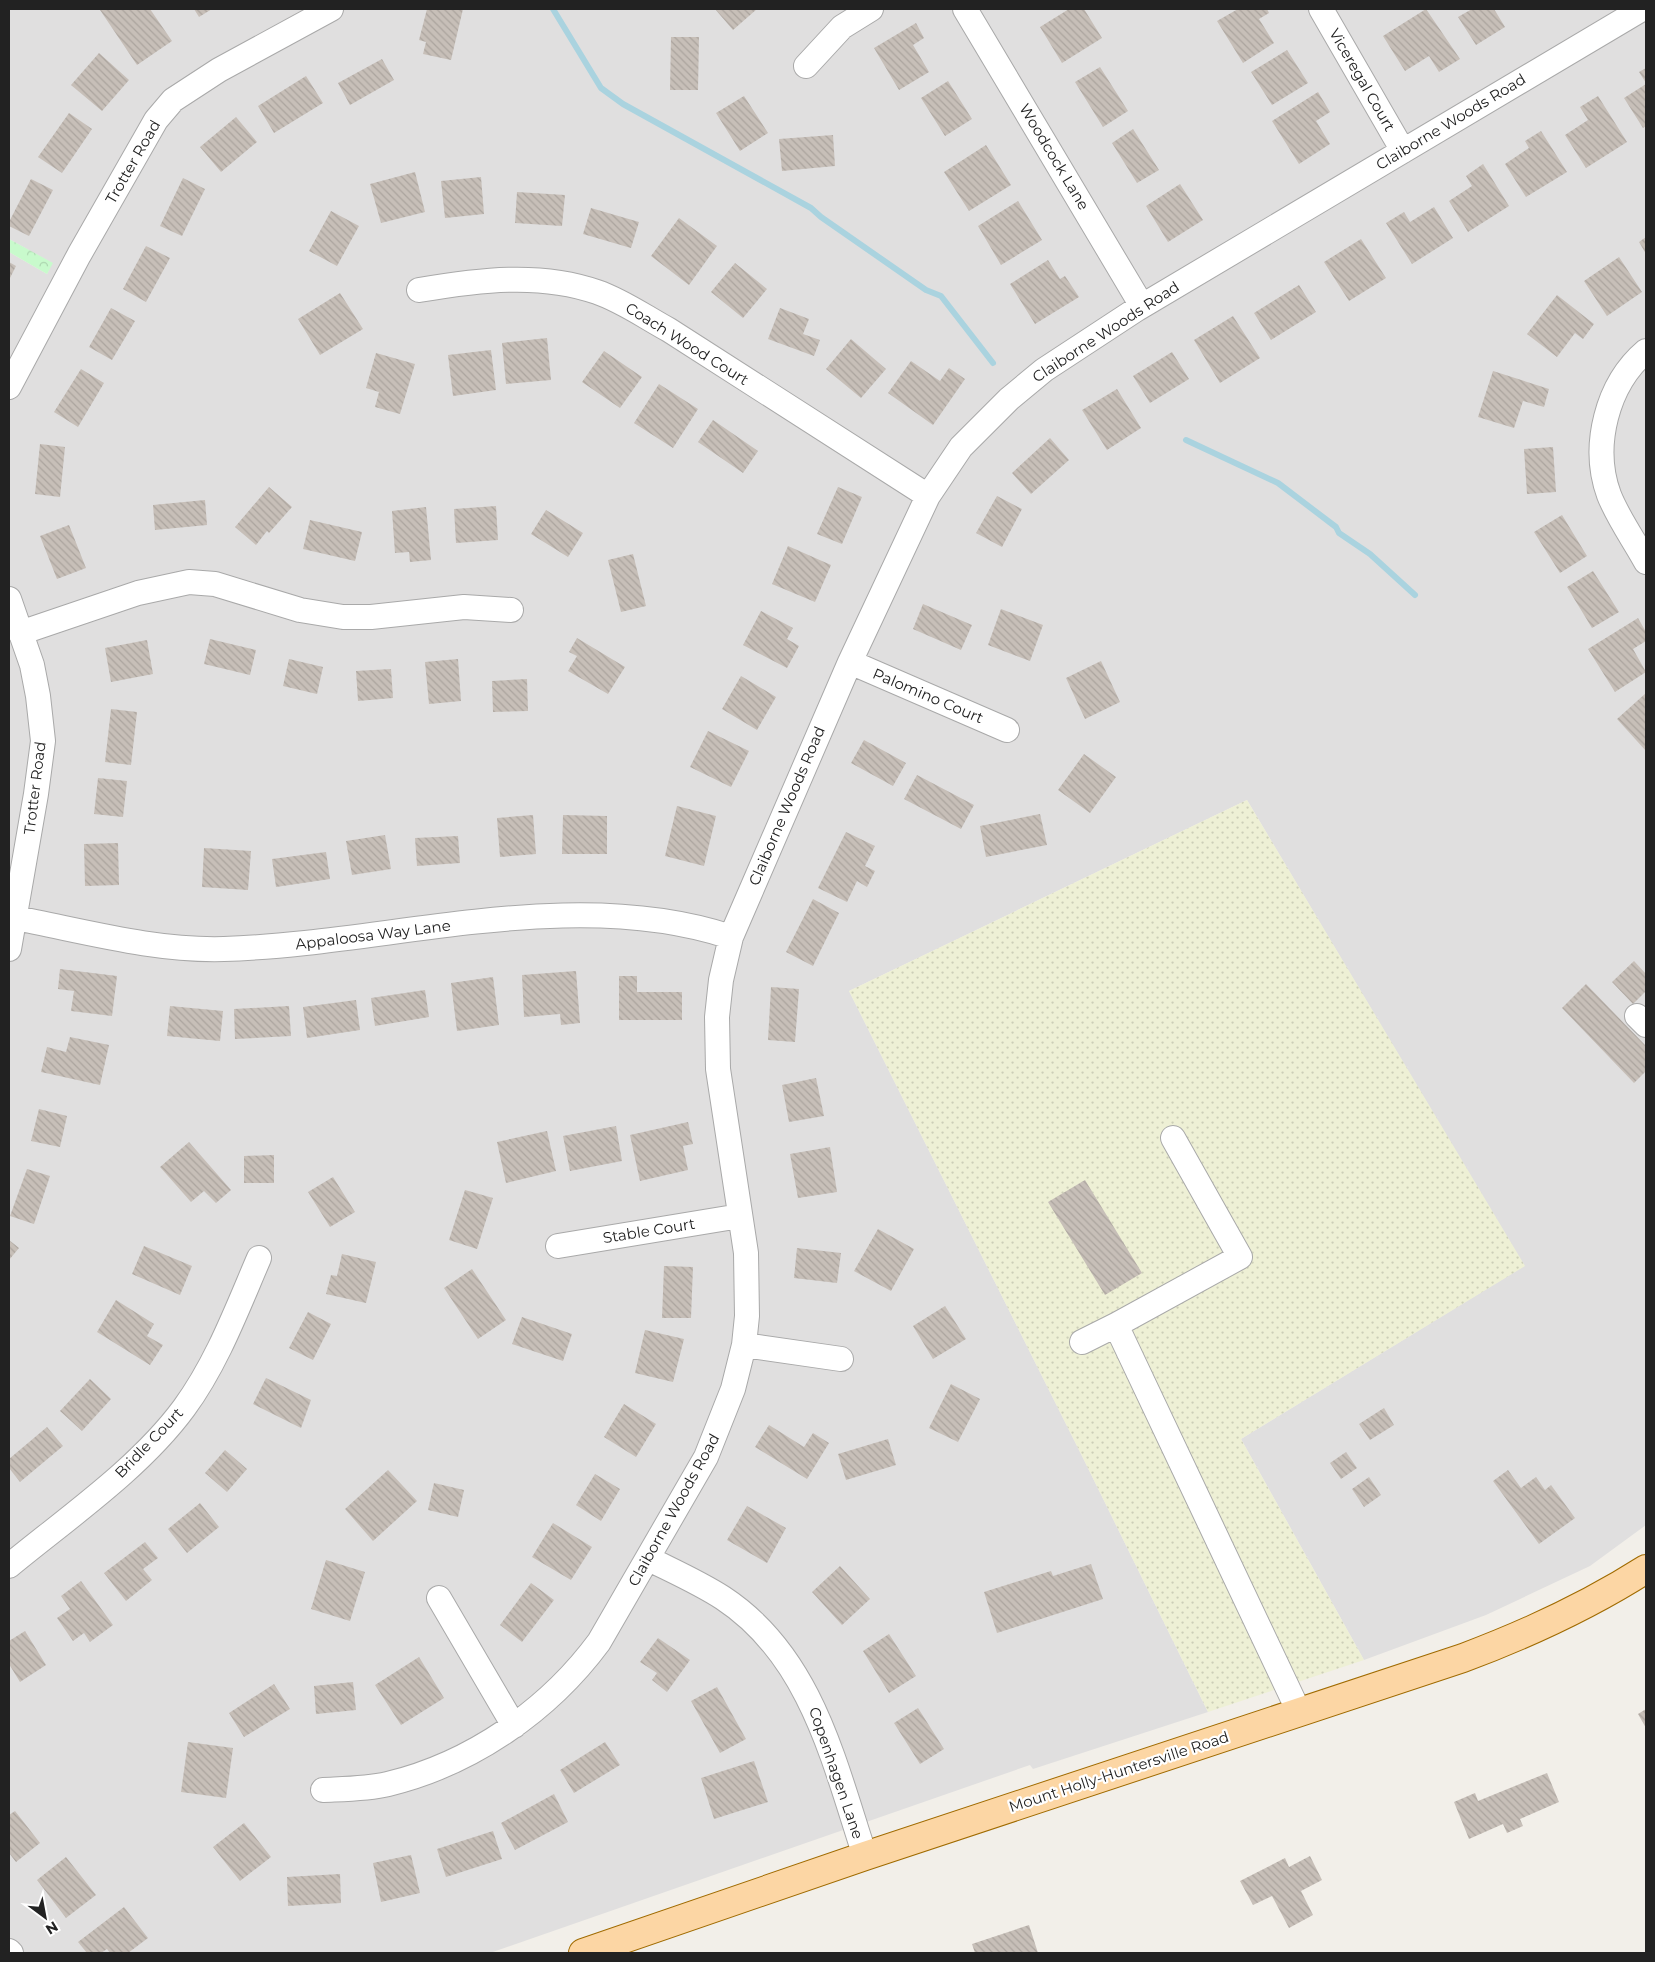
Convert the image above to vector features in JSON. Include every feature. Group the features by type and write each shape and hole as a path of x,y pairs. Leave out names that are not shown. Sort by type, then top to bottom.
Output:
{"main road":[{"name":"Mount Holly-Huntersville Road","path":"583,1953 864,1856 1463,1658 1520,1636 1604,1596 1646,1570"}],"street":[{"name":"Trotter Road","path":"9,388 79,255 156,120 173,100 219,70 331,9"},
{"path":"806,66 842,28 871,9"},
{"name":"Woodcock Lane","path":"965,9 1142,306"},
{"name":"Viceregal Court","path":"1321,9 1403,151"},
{"name":"Claiborne Woods Road","path":"323,1790 355,1789 386,1784 429,1771 463,1756 514,1726 552,1696 581,1666 599,1642 706,1457 720,1427 733,1389 744,1345 748,1316 746,1253 718,1068 717,1018 721,980 731,937 850,662 928,496 962,448 1009,399 1044,370 1142,306 1642,9"},
{"name":"Coach Wood Court","path":"419,290 475,282 535,280 566,283 598,293 669,330 928,496"},
{"path":"1646,351 1627,370 1614,394 1603,429 1602,455 1604,476 1611,500 1646,562"},
{"path":"20,633 138,593 189,582 215,584 300,610 343,617 371,617 464,607 511,610"},
{"name":"Trotter Road","path":"9,599 32,665 43,742 9,949"},
{"name":"Palomino Court","path":"850,662 1007,730"},
{"name":"Appaloosa Way Lane","path":"15,918 130,940 180,947 222,949 295,945 515,918 552,916 638,918 686,924 731,937"},
{"path":"1082,1342 1240,1257 1173,1138"},
{"name":"Stable Court","path":"558,1246 740,1216"},
{"name":"Bridle Court","path":"9,1566 110,1483 166,1429 183,1408 212,1362 259,1258"},
{"path":"1116,1325 1299,1712"},
{"path":"744,1345 841,1359"},
{"name":"Copenhagen Lane","path":"649,1558 724,1598 743,1613 787,1661 812,1704 826,1736 864,1856"},
{"path":"439,1598 514,1726"}],"shaded area":[{"path":"12,9 1646,9 1646,1525 1590,1566 1486,1615 1364,1660 1241,1439 1524,1266 1247,800 849,991 1208,1712 1033,1769 1030,1765 490,1953 9,1953 9,252 47,274 52,263 9,239 9,11"}],"green space":[{"path":"9,239 53,263 47,274 9,252"},
{"path":"1247,800 1525,1266 1241,1439 1364,1660 1208,1712 849,991"}],"building":[{"path":"150,9 172,41 137,65 100,10"},
{"path":"194,9 212,9 199,17"},
{"path":"427,9 463,9 451,60 423,54 426,42 419,40"},
{"path":"715,9 757,9 733,30"},
{"path":"1069,9 1084,9 1102,38 1062,63 1040,27"},
{"path":"1238,9 1267,9 1269,13 1259,19 1274,43 1243,63 1217,21"},
{"path":"1426,9 1460,59 1439,72 1429,56 1405,71 1383,36"},
{"path":"1472,9 1494,9 1505,27 1476,45 1458,17"},
{"path":"916,23 924,38 913,45 929,72 899,90 874,48"},
{"path":"671,37 699,37 698,90 670,90"},
{"path":"1287,50 1308,83 1272,105 1251,72"},
{"path":"99,53 129,80 102,111 71,85"},
{"path":"382,59 394,80 350,105 338,83"},
{"path":"1100,67 1128,111 1103,127 1075,82"},
{"path":"1646,68 1646,83 1639,72"},
{"path":"306,76 323,103 274,133 258,106"},
{"path":"948,81 972,119 945,136 921,98"},
{"path":"1646,84 1646,126 1643,128 1624,98"},
{"path":"1318,92 1330,112 1316,121 1330,144 1299,164 1272,121"},
{"path":"744,96 768,133 740,151 716,113"},
{"path":"1598,96 1627,142 1586,168 1565,135 1588,120 1580,107"},
{"path":"69,113 92,129 62,173 38,157"},
{"path":"236,117 257,142 221,172 200,147"},
{"path":"1133,129 1159,170 1137,183 1112,143"},
{"path":"1541,131 1567,172 1526,197 1505,164 1529,148 1525,141"},
{"path":"833,135 835,166 782,171 779,139"},
{"path":"986,145 1011,185 969,211 944,172"},
{"path":"1483,164 1509,206 1468,232 1449,201 1472,186 1466,176"},
{"path":"415,172 425,212 381,223 370,184"},
{"path":"481,177 484,214 445,218 441,181"},
{"path":"183,178 205,189 182,236 160,226"},
{"path":"31,179 53,190 29,236 9,226 9,222"},
{"path":"1180,184 1203,220 1168,242 1146,206"},
{"path":"517,192 565,195 562,226 515,223"},
{"path":"1018,201 1042,240 1001,265 978,226"},
{"path":"1434,207 1453,238 1412,264 1386,223 1404,212 1410,222"},
{"path":"591,208 639,222 631,248 583,234"},
{"path":"331,211 359,226 337,266 309,251"},
{"path":"679,218 717,246 689,285 651,256"},
{"path":"1646,237 1646,254 1639,242"},
{"path":"1361,239 1386,278 1349,301 1324,262"},
{"path":"146,246 170,258 146,302 123,289"},
{"path":"1619,257 1642,292 1607,316 1584,281"},
{"path":"1048,260 1060,279 1065,276 1079,297 1035,324 1010,284"},
{"path":"9,262 16,266 9,280"},
{"path":"735,263 767,289 743,318 711,292"},
{"path":"1299,285 1316,312 1271,340 1254,313"},
{"path":"340,293 363,329 320,355 298,319"},
{"path":"1557,295 1594,324 1583,339 1575,333 1557,357 1527,334"},
{"path":"111,308 135,321 112,360 89,347"},
{"path":"780,308 809,319 803,334 820,340 814,356 768,339"},
{"path":"1233,316 1260,358 1220,383 1194,340"},
{"path":"547,338 551,380 506,384 502,343"},
{"path":"851,339 886,369 861,398 826,369"},
{"path":"491,350 496,390 453,396 448,355"},
{"path":"604,351 642,377 620,408 582,382"},
{"path":"1172,352 1189,379 1150,403 1133,376"},
{"path":"376,353 415,364 400,414 375,407 379,392 366,388"},
{"path":"911,361 940,381 949,368 965,379 933,425 888,393"},
{"path":"81,369 104,383 78,427 54,412"},
{"path":"1493,371 1549,389 1544,407 1523,401 1514,428 1478,417"},
{"path":"659,384 698,409 673,448 634,423"},
{"path":"1117,389 1141,428 1107,450 1082,410"},
{"path":"713,420 758,451 743,473 698,442"},
{"path":"1050,438 1069,460 1031,494 1012,473"},
{"path":"40,444 65,447 60,497 35,494"},
{"path":"1553,447 1556,492 1527,494 1524,449"},
{"path":"269,487 292,507 269,533 267,531 256,545 235,527"},
{"path":"838,487 862,497 842,544 817,534"},
{"path":"997,496 1022,509 1002,547 976,533"},
{"path":"205,500 207,525 155,530 153,505"},
{"path":"496,506 498,540 456,543 454,509"},
{"path":"426,507 431,560 410,562 409,552 395,553 392,511"},
{"path":"546,510 583,533 568,557 531,534"},
{"path":"1562,515 1587,556 1560,573 1534,532"},
{"path":"310,520 362,532 355,561 303,549"},
{"path":"69,525 86,568 57,579 40,536"},
{"path":"788,546 831,565 815,602 772,584"},
{"path":"633,554 646,606 621,612 608,560"},
{"path":"1593,571 1619,612 1592,628 1567,587"},
{"path":"923,604 972,625 961,650 913,629"},
{"path":"1001,609 1043,625 1030,661 988,645"},
{"path":"761,611 793,628 787,639 799,646 787,668 743,645"},
{"path":"1638,618 1646,632 1646,641 1633,649 1646,672 1615,692 1588,649"},
{"path":"577,638 625,667 608,694 568,671 577,656 569,652"},
{"path":"210,639 256,650 250,675 204,664"},
{"path":"147,640 153,674 111,682 105,648"},
{"path":"289,659 323,667 317,694 283,686"},
{"path":"458,659 461,701 429,704 425,662"},
{"path":"1101,661 1120,702 1085,719 1066,678"},
{"path":"391,669 393,698 358,701 356,671"},
{"path":"741,676 776,697 757,730 722,709"},
{"path":"527,679 528,711 493,712 492,681"},
{"path":"1646,693 1646,751 1617,719"},
{"path":"111,709 137,712 131,765 105,762"},
{"path":"708,731 749,751 731,787 690,767"},
{"path":"864,740 906,763 893,786 851,763"},
{"path":"1084,754 1116,777 1090,813 1058,790"},
{"path":"917,775 974,805 961,829 904,799"},
{"path":"98,778 127,781 123,817 94,814"},
{"path":"677,806 716,816 704,866 665,856"},
{"path":"1040,814 1047,845 986,857 980,826"},
{"path":"533,815 536,854 500,857 497,818"},
{"path":"563,815 607,816 607,854 562,854"},
{"path":"846,832 875,846 865,866 875,871 867,887 857,881 847,902 818,888"},
{"path":"385,835 391,869 352,875 346,841"},
{"path":"458,836 460,863 417,866 415,838"},
{"path":"118,843 119,885 85,886 84,844"},
{"path":"204,848 251,851 248,890 202,887"},
{"path":"326,852 330,879 276,887 272,859"},
{"path":"813,899 839,913 813,966 786,952"},
{"path":"1634,961 1646,974 1646,991 1633,1004 1612,982"},
{"path":"60,969 117,976 112,1016 71,1011 74,991 58,989"},
{"path":"576,971 580,1023 561,1025 560,1014 524,1017 522,975"},
{"path":"619,976 637,976 637,992 682,992 682,1020 619,1020"},
{"path":"493,977 499,1025 457,1031 451,983"},
{"path":"1586,984 1646,1046 1646,1071 1634,1083 1562,1008"},
{"path":"771,987 799,989 795,1042 768,1040"},
{"path":"425,990 429,1017 375,1026 371,998"},
{"path":"356,1000 360,1030 307,1038 303,1007"},
{"path":"170,1006 223,1011 220,1041 167,1036"},
{"path":"289,1006 291,1036 235,1039 234,1009"},
{"path":"70,1037 109,1045 100,1085 41,1072 47,1047 66,1052"},
{"path":"816,1078 824,1116 789,1122 782,1085"},
{"path":"39,1109 67,1116 60,1147 31,1141"},
{"path":"688,1122 693,1144 683,1146 688,1170 640,1181 630,1135"},
{"path":"616,1126 622,1161 570,1171 563,1136"},
{"path":"547,1131 556,1171 506,1183 497,1142"},
{"path":"189,1142 231,1190 216,1203 204,1191 191,1202 160,1167"},
{"path":"830,1147 837,1192 798,1198 790,1154"},
{"path":"274,1155 274,1183 244,1183 244,1156"},
{"path":"27,1169 50,1176 34,1224 10,1216"},
{"path":"333,1177 355,1212 330,1227 308,1192"},
{"path":"1085,1180 1142,1273 1105,1295 1048,1202"},
{"path":"465,1190 493,1198 477,1249 449,1240"},
{"path":"878,1229 914,1249 891,1291 854,1271"},
{"path":"9,1240 19,1248 9,1260"},
{"path":"144,1246 192,1266 180,1295 132,1274"},
{"path":"797,1248 841,1253 837,1283 794,1278"},
{"path":"342,1254 376,1262 366,1303 326,1294 331,1275 337,1276"},
{"path":"664,1266 693,1267 691,1318 662,1318"},
{"path":"472,1269 506,1320 478,1339 444,1288"},
{"path":"116,1300 154,1324 147,1336 163,1345 150,1365 97,1332"},
{"path":"945,1306 966,1339 933,1359 913,1326"},
{"path":"308,1312 331,1324 313,1360 289,1348"},
{"path":"522,1317 572,1334 563,1361 512,1344"},
{"path":"645,1330 684,1339 673,1382 635,1373"},
{"path":"266,1378 311,1400 301,1428 253,1404"},
{"path":"90,1379 111,1399 82,1431 60,1411"},
{"path":"951,1384 980,1399 958,1442 929,1428"},
{"path":"624,1404 656,1424 636,1457 604,1437"},
{"path":"1384,1408 1394,1425 1370,1440 1359,1424"},
{"path":"769,1425 804,1447 813,1433 829,1443 807,1479 755,1447"},
{"path":"47,1427 63,1446 20,1482 9,1468 9,1459"},
{"path":"888,1439 896,1465 846,1480 838,1454"},
{"path":"225,1450 247,1469 227,1492 205,1473"},
{"path":"1346,1452 1357,1468 1341,1479 1330,1463"},
{"path":"388,1470 417,1501 373,1541 345,1509"},
{"path":"1508,1470 1521,1488 1536,1477 1545,1490 1551,1485 1575,1518 1539,1544 1493,1481"},
{"path":"595,1474 620,1489 601,1521 576,1505"},
{"path":"1369,1477 1381,1495 1364,1507 1352,1489"},
{"path":"434,1483 464,1490 458,1517 428,1510"},
{"path":"200,1503 219,1527 187,1553 168,1529"},
{"path":"747,1506 786,1528 767,1563 727,1540"},
{"path":"553,1523 592,1547 571,1580 532,1557"},
{"path":"145,1542 158,1558 143,1569 152,1580 126,1601 104,1573"},
{"path":"326,1560 365,1572 350,1621 311,1609"},
{"path":"1091,1564 1103,1599 997,1633 984,1592 1051,1571 1053,1576"},
{"path":"840,1566 870,1599 842,1625 812,1592"},
{"path":"81,1581 113,1625 90,1642 84,1633 73,1641 57,1618 70,1609 61,1596"},
{"path":"531,1583 554,1600 522,1642 500,1625"},
{"path":"25,1631 46,1665 20,1682 9,1664 9,1641"},
{"path":"889,1634 916,1676 889,1693 863,1651"},
{"path":"658,1638 690,1660 667,1692 652,1680 657,1673 640,1662"},
{"path":"419,1657 444,1698 401,1725 375,1685"},
{"path":"353,1682 356,1710 316,1714 314,1686"},
{"path":"274,1684 290,1709 244,1737 229,1713"},
{"path":"717,1687 746,1739 720,1753 691,1701"},
{"path":"918,1708 944,1749 920,1764 894,1723"},
{"path":"1646,1709 1646,1728 1638,1714"},
{"path":"188,1742 233,1748 226,1798 181,1792"},
{"path":"605,1742 620,1765 574,1793 560,1770"},
{"path":"754,1761 768,1802 714,1819 701,1778"},
{"path":"1547,1773 1559,1802 1520,1819 1523,1826 1507,1833 1503,1824 1469,1839 1454,1802 1475,1793 1478,1801"},
{"path":"554,1794 568,1822 515,1850 501,1823"},
{"path":"15,1811 40,1843 16,1862 9,1853 9,1815"},
{"path":"244,1823 271,1857 240,1881 213,1847"},
{"path":"493,1831 502,1859 446,1877 437,1849"},
{"path":"411,1855 420,1893 381,1902 373,1863"},
{"path":"1310,1856 1322,1880 1301,1891 1313,1915 1289,1928 1272,1896 1253,1905 1240,1881 1285,1858 1289,1867"},
{"path":"66,1857 96,1895 66,1918 37,1880"},
{"path":"340,1874 341,1903 288,1906 287,1877"},
{"path":"124,1907 148,1938 128,1953 110,1953 107,1949 101,1953 87,1953 78,1942"},
{"path":"1029,1925 1038,1953 975,1953 972,1944"}],"waterway":[{"path":"553,9 601,88 623,104 811,208 821,217 926,290 941,296 993,363"},
{"path":"1186,440 1278,483 1336,527 1339,533 1370,554 1415,595"}]}
